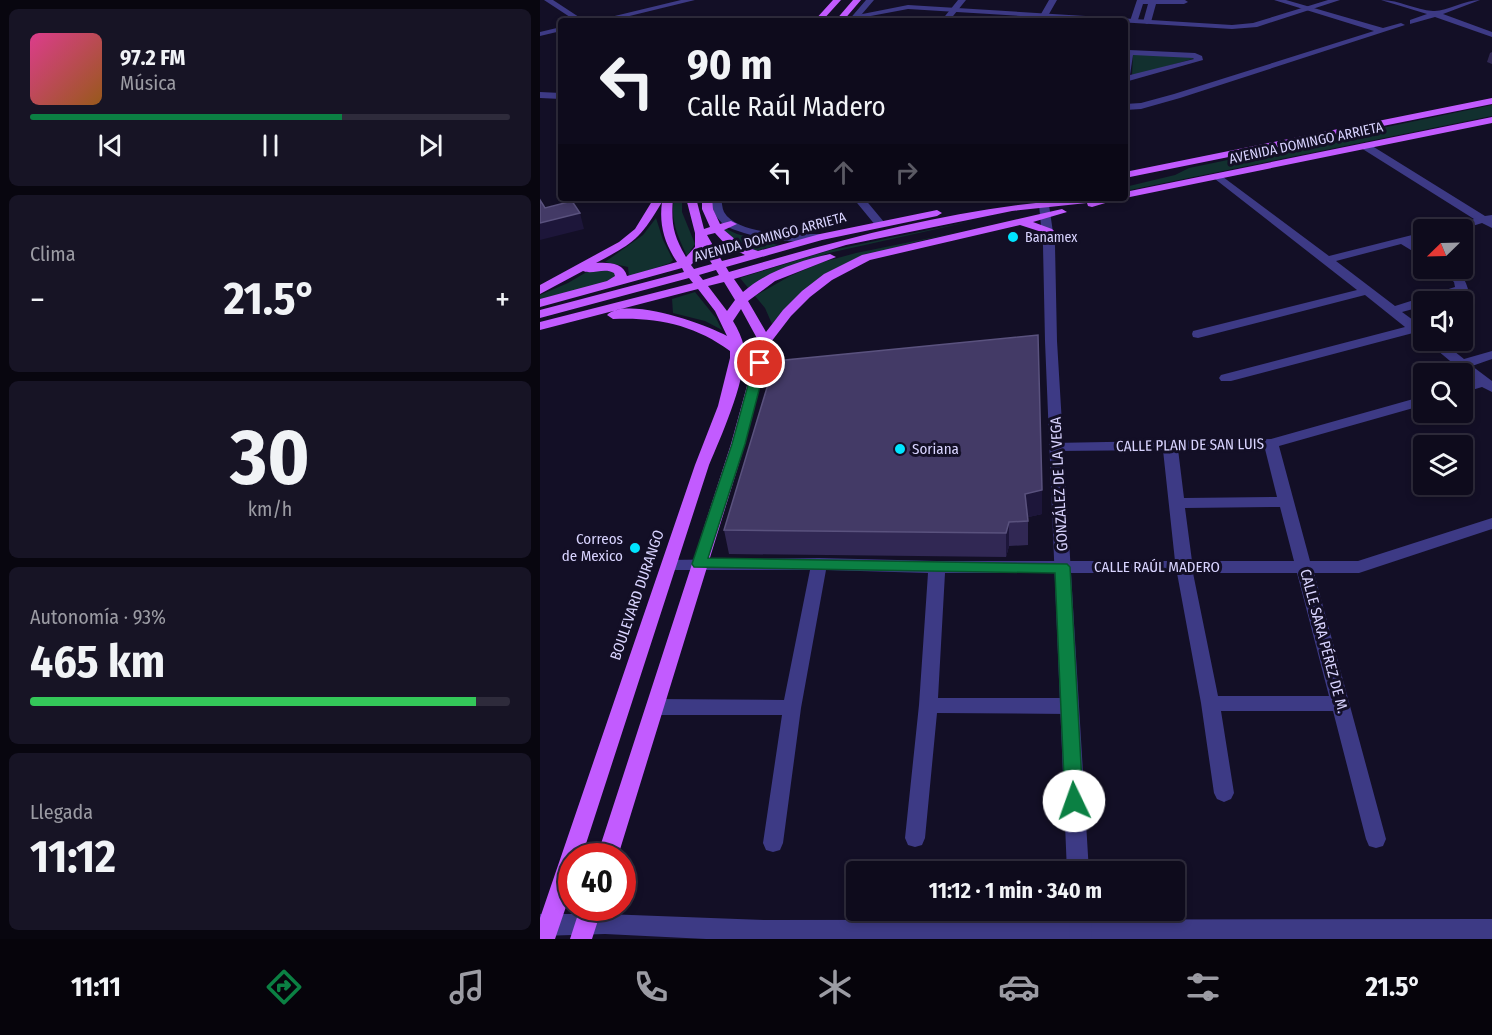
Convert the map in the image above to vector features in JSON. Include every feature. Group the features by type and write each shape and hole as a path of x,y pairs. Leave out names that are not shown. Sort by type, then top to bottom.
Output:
{"main road":[{"path":"821,18 837,0"},
{"path":"842,18 857,0"},
{"name":"AVENIDA DOMINGO ARRIETA","path":"1128,174 1492,101"},
{"name":"AVENIDA DOMINGO ARRIETA","path":"1128,195 1492,120"},
{"path":"1128,182 1149,178 1185,163"},
{"path":"540,290 623,244 639,231 657,201"},
{"path":"668,201 666,218 669,236 692,274 727,321 738,350"},
{"path":"691,201 692,211 700,234 742,300 765,342"},
{"path":"707,201 709,216 716,228 737,248 755,255 785,259"},
{"name":"AVENIDA DOMINGO ARRIETA","path":"724,271 755,255 820,237 995,201"},
{"path":"727,321 742,300 780,275 820,259 1003,218 1046,218 1060,201"},
{"name":"AVENIDA DOMINGO ARRIETA","path":"540,314 692,274 724,271 785,259 844,242 1012,208 1046,218 1093,201"},
{"path":"611,843 738,444 765,342 787,313 828,277 866,257 1046,218 1106,201"},
{"path":"977,215 1023,222"},
{"path":"700,234 731,224"},
{"path":"692,274 694,257 701,248 700,234"},
{"path":"576,271 603,266 615,267 620,271 621,277 607,286"},
{"path":"540,303 607,286 692,274"},
{"path":"540,326 692,274"},
{"path":"559,321 628,314 669,317 699,325 738,350"},
{"name":"BOULEVARD DURANGO","path":"544,929 730,390 738,350"}],"street":[{"path":"548,0 576,18"},
{"path":"648,0 660,7"},
{"path":"611,18 691,0"},
{"path":"897,0 908,6"},
{"path":"947,18 962,0"},
{"path":"859,18 908,6 1042,18 1053,0"},
{"path":"1134,21 1140,1 1184,2 1180,0"},
{"path":"1278,0 1384,31"},
{"path":"1128,21 1222,27 1254,25 1336,0"},
{"path":"1385,0 1435,14 1492,35"},
{"path":"1413,22 1476,0"},
{"path":"855,18 868,2 873,12 884,13"},
{"path":"1147,22 1152,3"},
{"path":"1128,107 1141,106 1177,96 1401,25"},
{"path":"540,34 558,30"},
{"path":"1128,58 1129,52 1199,58 1199,60 1128,76"},
{"path":"540,95 558,96"},
{"path":"1365,146 1489,221"},
{"path":"1219,177 1413,327"},
{"path":"716,201 720,214 731,224 774,237 820,237"},
{"path":"861,201 880,224"},
{"name":"GONZÁLEZ DE LA VEGA","path":"1046,218 1076,861"},
{"path":"1473,224 1489,221"},
{"path":"1326,260 1413,238"},
{"path":"1403,240 1413,247"},
{"path":"1456,291 1462,289 1457,279"},
{"path":"1198,334 1366,291"},
{"path":"1392,311 1413,305"},
{"path":"1226,378 1413,332"},
{"path":"1446,351 1462,363"},
{"path":"1466,363 1492,355"},
{"path":"1473,372 1488,385"},
{"path":"1473,387 1488,385"},
{"name":"CALLE PLAN DE SAN LUIS","path":"1058,446 1271,444 1413,403"},
{"name":"CALLE SARA PÉREZ DE M.","path":"1271,444 1376,839"},
{"path":"1170,446 1184,567 1210,703 1224,793"},
{"path":"1177,503 1287,502"},
{"name":"CALLE RAÚL MADERO","path":"671,564 937,567 1359,567 1492,523"},
{"path":"773,843 792,708 819,564"},
{"path":"915,838 928,705 937,567"},
{"path":"1210,703 1341,704"},
{"path":"928,705 1069,706"},
{"path":"655,706 792,708"},
{"path":"544,929 586,923 764,935 1080,926 1492,930"}],"green space":[{"path":"1133,52 1196,58 1132,76"},
{"path":"1492,105 1492,116 1128,190 1128,186 1175,175 1189,168"},
{"path":"674,201 682,201 682,212 695,244 687,256 674,221"},
{"path":"656,218 673,260 670,263 629,277 628,267 605,262 643,235"},
{"path":"977,220 829,253 785,269 749,289 740,278 827,251"},
{"path":"1009,222 911,243 850,264 822,280 796,299 772,324 765,308 755,296 790,276 823,262 856,253"},
{"path":"724,228 737,234 778,245 756,251 720,231"},
{"path":"590,270 613,270 617,277 613,281 540,299 540,295"},
{"path":"695,292 716,318 722,330 705,321 673,313 672,299"}],"building":[{"path":"540,200 545,208 572,201 580,213 540,223"},
{"name":"Soriana","path":"1038,335 1042,490 1025,494 1028,521 1009,522 1006,533 724,530 775,361"}],"place":[{"name":"Banamex","path":"1013,237"},
{"name":"Soriana","path":"900,449"},
{"name":"Correos de Mexico","path":"635,548"}],"route":[{"path":"760,363 738,444 699,564 1062,567 1074,801"}]}
